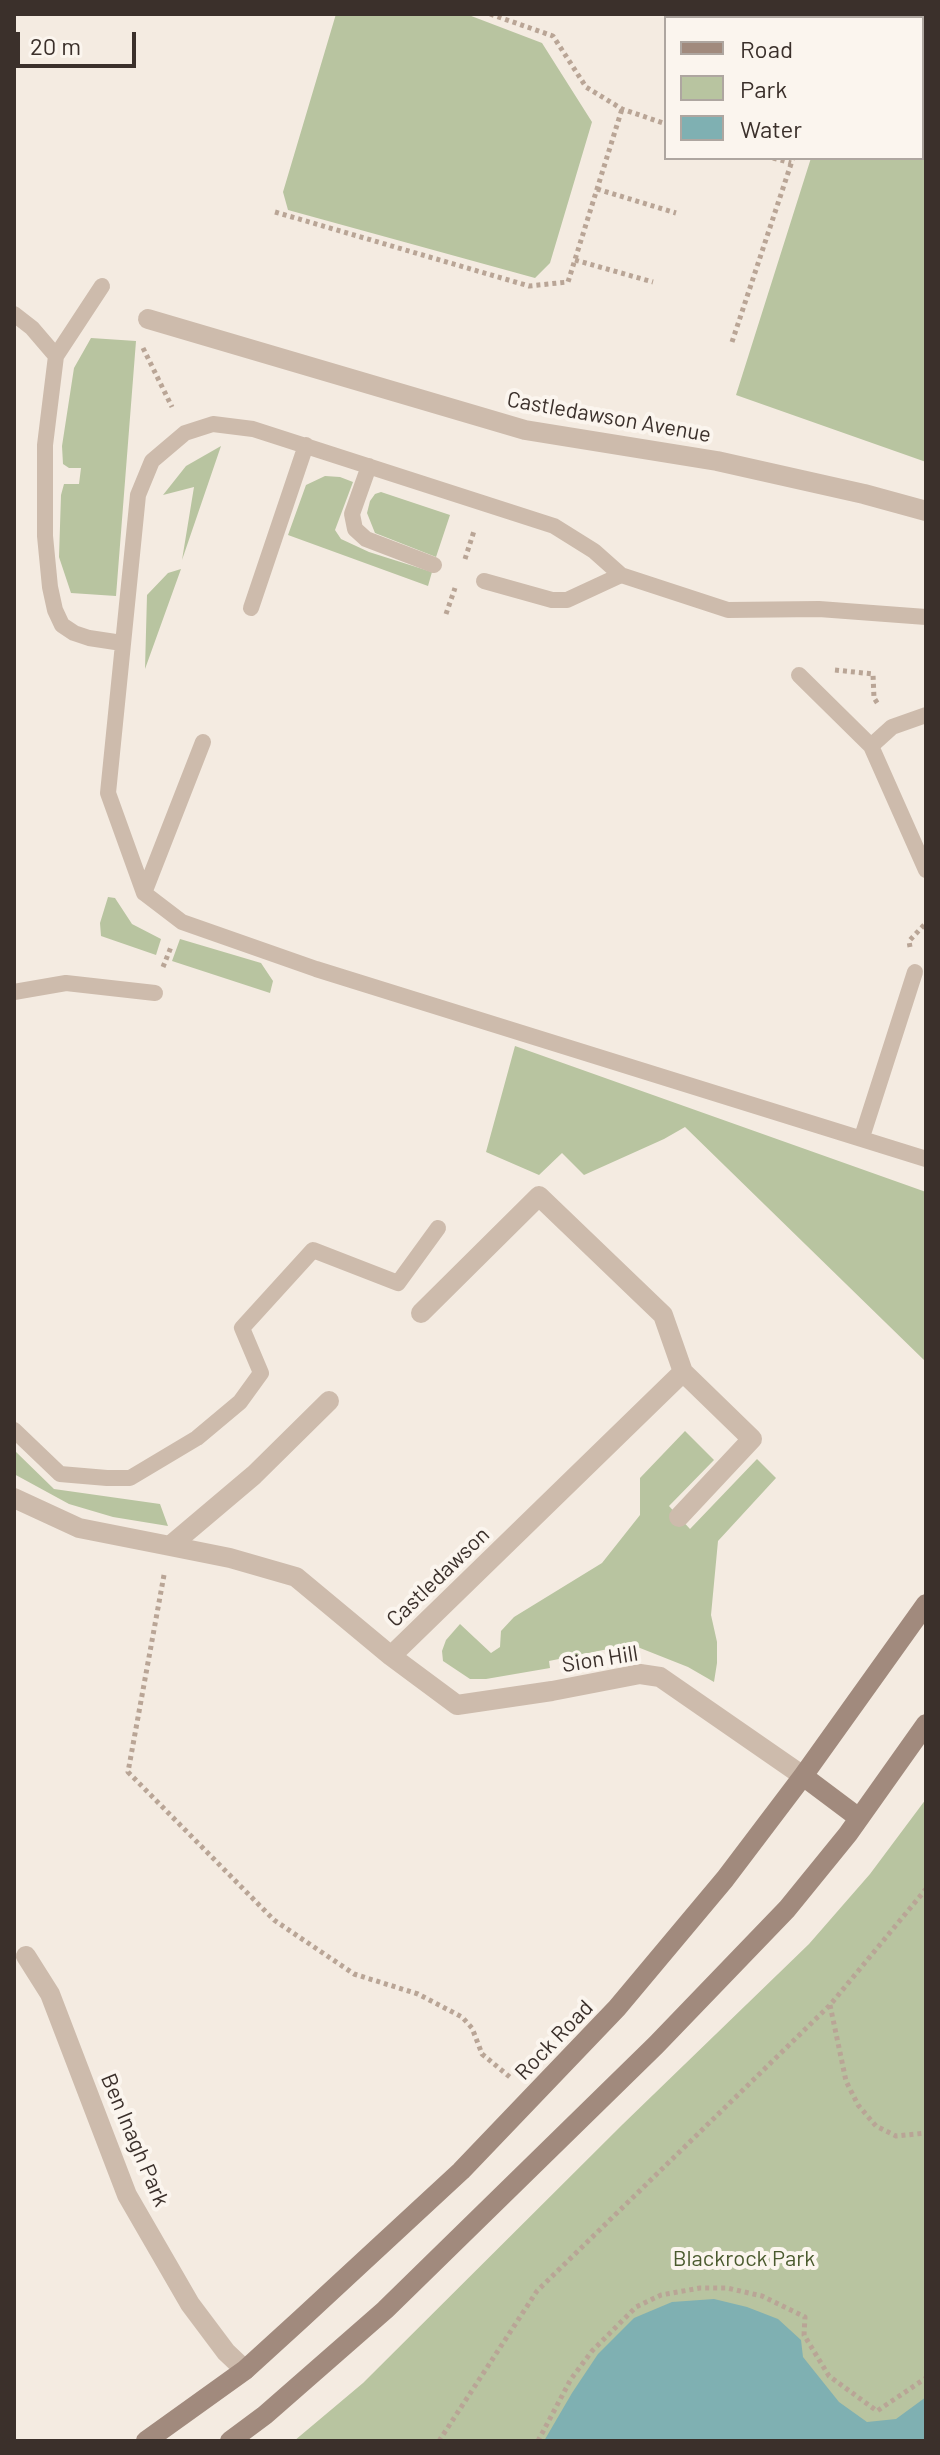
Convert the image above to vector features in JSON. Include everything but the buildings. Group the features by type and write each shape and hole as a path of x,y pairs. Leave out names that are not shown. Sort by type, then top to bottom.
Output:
{"main road":[{"name":"Rock Road","path":"146,2441 245,2370 461,2171 617,2008 725,1879 926,1604"},
{"path":"230,2441 265,2415 385,2310 589,2113 787,1909 923,1734"},
{"path":"803,1776 859,1818"}],"street":[{"name":"Castledawson Avenue","path":"148,319 525,430 717,461 926,511"},
{"path":"421,1313 539,1196 663,1315 683,1372 752,1439 679,1517"},
{"name":"Castledawson","path":"14,1498 79,1528 230,1558 296,1577 391,1656 683,1372"},
{"path":"170,1546 254,1475 329,1401"},
{"name":"Sion Hill","path":"391,1656 457,1705 640,1674 660,1677 803,1776"},
{"name":"Ben Inagh Park","path":"26,1956 50,1994 127,2195 190,2304 226,2352 245,2370"}],"lane":[{"path":"102,286 56,356 43,475 45,536 55,610 62,625 74,633 122,643"},
{"path":"14,314 32,328 56,356"},
{"path":"926,617 819,609 728,610 621,575 594,551 554,526 253,429 213,424 185,433 152,461 138,495 108,793 144,893 182,922 316,969 926,1159"},
{"path":"251,608 306,445"},
{"path":"369,466 352,514 355,529 366,539 434,565"},
{"path":"484,581 552,600 567,600 621,575"},
{"path":"799,675 871,746 926,870"},
{"path":"871,746 892,727 926,715"},
{"path":"144,893 203,742"},
{"path":"862,1137 915,972"},
{"path":"14,992 66,983 155,993"},
{"path":"14,1430 60,1474 130,1478 197,1438 240,1402 261,1373 242,1328 313,1250 398,1283 438,1228"}],"path":[{"path":"490,14 553,36 586,87 622,109 664,123"},
{"path":"275,212 529,286 568,282 622,109"},
{"path":"732,342 792,161"},
{"path":"597,189 676,213"},
{"path":"575,260 653,282"},
{"path":"476,526 468,550 480,554"},
{"path":"170,1546 128,1772 274,1920 354,1974 418,1994 462,2017 472,2028 482,2054 533,2096"},
{"path":"439,2441 537,2291 830,2005 926,1889"},
{"path":"830,2005 846,2081 858,2105 876,2126 896,2136 926,2133"},
{"path":"538,2441 571,2379 592,2351 636,2307 661,2295 700,2288 727,2288 762,2296 805,2317 804,2335 829,2376 877,2411 926,2378"}],"green space":[{"path":"336,14 466,14 542,43 592,122 550,263 535,278 288,210 283,192"},
{"path":"926,14 926,462 736,395 810,160 924,160 924,16 855,16"},
{"path":"91,338 136,341 116,596 71,593 59,557 61,495 64,484 79,484 81,468 69,468 63,464 62,446 74,368"},
{"path":"221,446 182,560 194,487 163,495 186,466"},
{"path":"325,476 353,482 335,530 341,539 369,552 432,572 428,586 288,535 306,485"},
{"path":"381,492 450,515 436,557 375,533 367,513 370,501"},
{"path":"181,569 145,669 147,595 168,573"},
{"path":"108,897 115,898 132,924 161,939 156,955 101,936 100,923"},
{"path":"180,939 261,963 273,981 270,993 172,961"},
{"path":"515,1046 926,1192 926,1362 685,1127 584,1175 562,1153 539,1175 486,1152"},
{"path":"685,1431 714,1460 669,1506 690,1529 757,1459 776,1478 718,1541 711,1615 717,1642 714,1682 688,1667 640,1648 618,1647 549,1661 550,1668 486,1679 470,1679 443,1661 442,1651 446,1640 460,1624 491,1653 500,1647 501,1631 514,1617 602,1563 640,1515 640,1478"},
{"path":"14,1450 54,1489 160,1504 168,1526 113,1517 69,1504 14,1474"},
{"name":"Blackrock Park","path":"926,1799 926,2441 294,2441 363,2383 809,1944 870,1874"}],"water":[{"path":"714,2299 778,2319 801,2340 803,2357 839,2402 867,2422 896,2419 926,2397 926,2441 544,2441 598,2354 634,2318 672,2302"}]}
